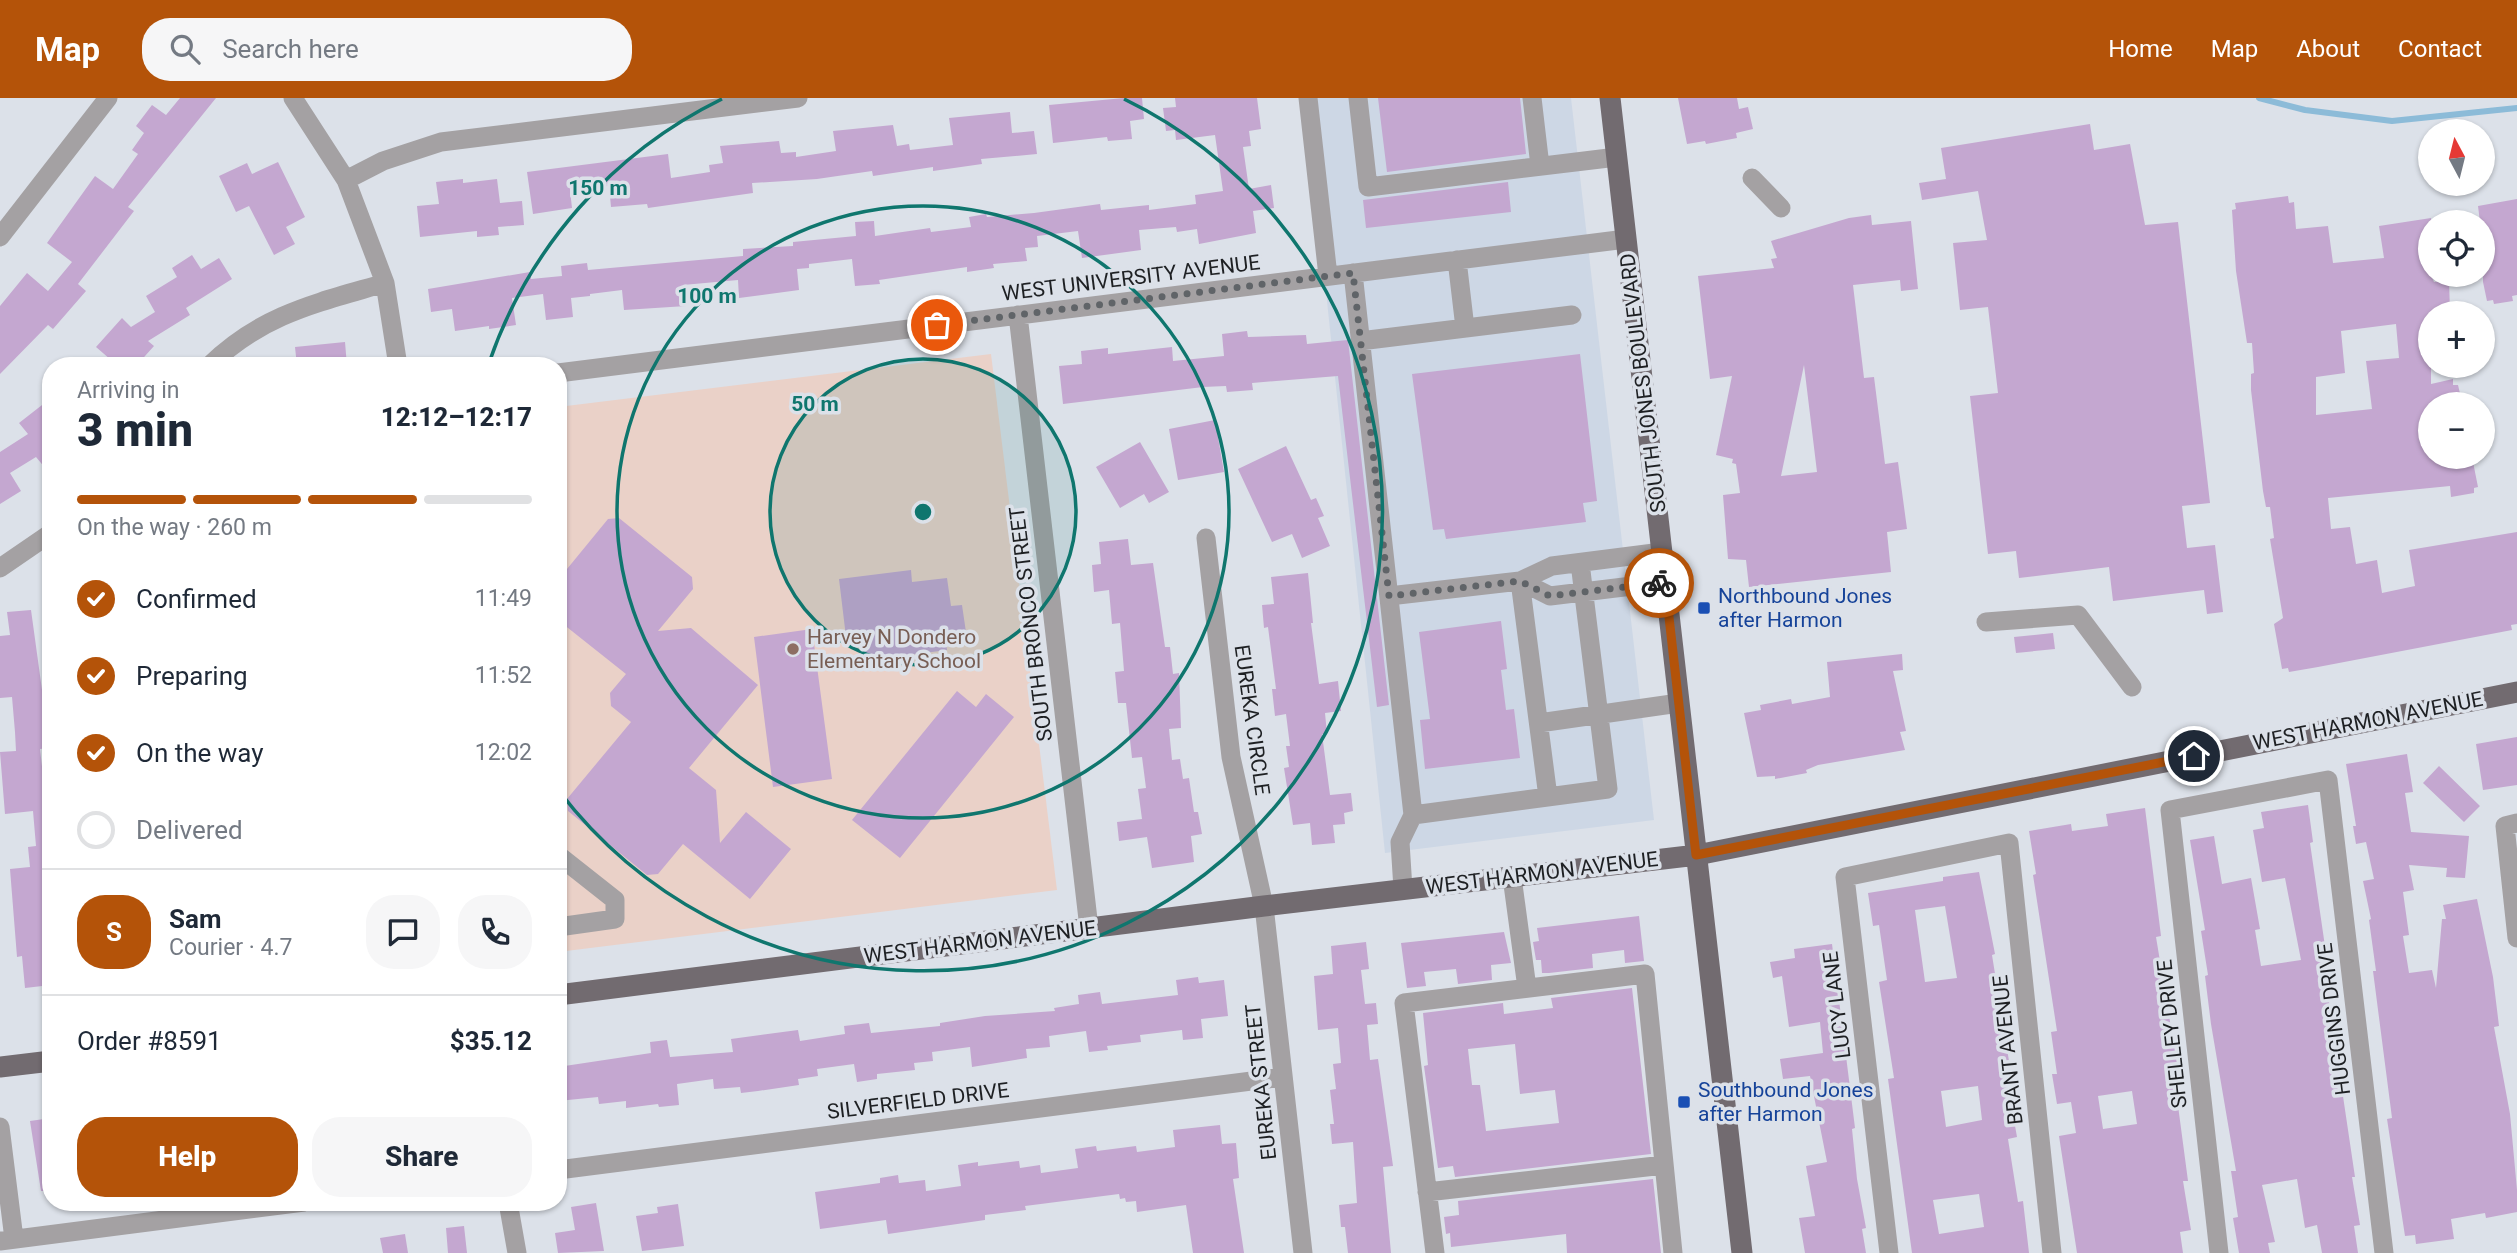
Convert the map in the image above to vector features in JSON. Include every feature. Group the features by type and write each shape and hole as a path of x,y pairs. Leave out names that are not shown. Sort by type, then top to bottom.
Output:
{"main road":[{"name":"SOUTH JONES BOULEVARD","path":"1610,98 1742,1253"},
{"name":"WEST HARMON AVENUE","path":"567,994 1264,906 1696,855 2517,692"},
{"path":"0,1067 42,1061"}],"street":[{"path":"0,237 108,98"},
{"path":"293,98 346,180 385,283 397,357"},
{"path":"346,180 383,161 441,142 797,98"},
{"path":"1308,98 1328,276"},
{"path":"1358,98 1368,187 1617,157"},
{"path":"1532,98 1540,166"},
{"path":"1752,178 1781,208"},
{"name":"WEST UNIVERSITY AVENUE","path":"567,372 1626,239"},
{"path":"1457,260 1465,328"},
{"path":"1353,273 1413,815 1400,842 1404,889"},
{"path":"220,357 242,338 283,314 385,283"},
{"name":"SOUTH BRONCO STREET","path":"1018,315 1089,928"},
{"path":"1360,341 1572,315"},
{"name":"EUREKA CIRCLE","path":"1206,538 1231,757 1264,906"},
{"path":"0,568 42,539"},
{"path":"1389,596 1520,581 1552,566 1662,552"},
{"path":"1413,815 1608,789 1580,563"},
{"path":"1520,581 1550,596 1665,582"},
{"path":"1520,581 1548,797"},
{"path":"1986,622 2078,615 2132,687"},
{"path":"1539,723 1679,703"},
{"name":"SHELLEY DRIVE","path":"2220,1253 2170,810 2328,780"},
{"name":"HUGGINS DRIVE","path":"2328,780 2384,1253"},
{"path":"2511,825 2517,938"},
{"name":"LUCY LANE","path":"1889,1253 1845,877 2009,843"},
{"name":"BRANT AVENUE","path":"2009,843 2052,1253"},
{"path":"567,862 615,900 615,919 567,926"},
{"path":"1512,877 1527,988"},
{"name":"EUREKA STREET","path":"1264,906 1303,1253"},
{"path":"1435,1253 1404,1003 1645,974 1674,1253"},
{"name":"SILVERFIELD DRIVE","path":"567,1169 1283,1077"},
{"path":"0,1126 7,1240 234,1211"},
{"path":"1427,1192 1664,1166"},
{"path":"510,1211 517,1253"}],"shaded area":[{"path":"1313,98 1571,98 1654,820 1385,853 1327,301"},
{"name":"Harvey N Dondero Elementary School","path":"991,354 1057,890 567,951 567,406"}],"building":[{"path":"180,98 216,98 128,207 134,211 78,284 86,291 53,329 48,325 0,374 0,306 27,273 48,291 72,262 47,243 95,176 113,189 138,154 132,150 144,133 136,126 152,105 166,115"},
{"path":"1142,98 1144,119 1130,121 1132,139 1108,141 1107,137 1053,143 1049,105"},
{"path":"1175,98 1257,98 1261,129 1249,131 1251,146 1243,147 1249,189 1271,185 1274,208 1253,211 1256,233 1199,244 1197,229 1177,232 1176,227 1139,230 1141,250 1082,258 1078,231 1037,236 1038,247 1025,248 1027,261 993,264 994,268 967,272 967,267 879,280 880,284 855,286 852,259 809,264 809,268 797,269 799,290 739,298 738,280 683,285 686,306 624,310 622,290 571,298 573,317 546,320 543,294 512,298 516,325 489,329 489,326 455,331 452,309 431,312 428,289 530,272 531,279 562,276 561,266 587,263 588,270 743,256 743,249 793,246 793,242 856,236 855,222 874,221 875,236 930,228 931,232 971,227 969,217 986,214 987,217 1034,213 1100,204 1101,210 1149,205 1149,210 1196,204 1195,195 1223,191 1215,135 1176,140 1175,130 1166,131 1163,108 1176,107"},
{"path":"1378,98 1520,98 1526,154 1387,172"},
{"path":"1678,98 1737,98 1739,109 1748,107 1753,129 1736,133 1737,138 1706,144 1705,141 1687,144"},
{"path":"1010,112 1012,133 1034,131 1037,154 981,159 982,164 933,171 933,167 873,176 872,171 817,179 752,183 753,193 648,208 647,204 611,207 609,186 570,190 572,208 533,214 527,172 668,154 671,178 710,172 709,165 723,163 720,146 779,141 781,153 796,152 796,157 836,151 833,131 893,125 897,146 909,144 910,150 953,145 949,118"},
{"path":"2090,124 2094,150 2130,144 2145,225 2178,222 2210,503 2182,506 2187,548 2215,545 2223,612 2207,614 2204,590 2113,601 2109,567 2019,578 2016,551 1988,554 1970,396 1998,393 1988,307 1960,310 1953,243 1987,240 1978,191 1922,200 1919,183 1946,179 1941,148"},
{"path":"278,162 305,217 286,227 295,244 274,255 249,206 236,212 219,176 247,163 252,174"},
{"path":"463,179 463,183 497,179 500,203 522,201 524,225 498,227 499,235 477,237 477,231 420,237 417,206 439,204 436,182"},
{"path":"1508,182 1511,212 1366,228 1363,200"},
{"path":"2288,196 2289,203 2294,202 2296,229 2328,226 2333,263 2384,258 2379,226 2418,220 2418,287 2449,287 2450,301 2418,301 2418,378 2431,378 2431,384 2453,379 2453,385 2458,385 2460,392 2418,392 2418,469 2474,469 2478,487 2474,488 2474,493 2451,497 2450,486 2328,498 2331,529 2350,527 2356,564 2377,560 2382,593 2415,586 2409,550 2517,532 2517,624 2511,625 2512,630 2289,672 2288,668 2282,669 2274,624 2283,618 2270,539 2274,538 2270,507 2266,507 2263,491 2251,390 2251,374 2254,373 2252,343 2247,343 2236,271 2232,210 2236,209 2235,203","holes":["2396,324 2399,358 2366,361 2372,409 2316,415 2316,377 2345,373 2341,331"]},
{"path":"2517,199 2517,295 2512,296 2513,301 2495,304 2493,300 2487,301 2484,287 2495,287 2495,210 2478,210 2478,206"},
{"path":"1871,215 1872,225 1911,221 1918,289 1901,291 1900,280 1853,285 1864,378 1874,377 1885,464 1898,462 1907,529 1887,532 1891,572 1749,587 1746,560 1728,559 1723,495 1740,493 1736,464 1732,463 1733,459 1716,455 1732,376 1710,379 1698,276 1774,268 1771,259 1777,258 1771,241 1849,218","holes":["1804,365 1817,472 1781,476"]},
{"path":"192,255 201,269 219,258 232,279 186,308 190,315 148,341 154,346 144,357 108,357 96,347 122,318 131,327 155,312 146,296 177,277 172,268"},
{"path":"1247,331 1248,337 1306,335 1307,344 1348,340 1389,705 1377,707 1338,376 1252,383 1253,390 1227,392 1226,386 1203,387 1063,404 1059,366 1082,364 1081,351 1108,348 1108,354 1172,347 1173,361 1224,356 1222,334"},
{"path":"345,342 346,357 296,357 295,347"},
{"path":"1580,354 1597,501 1583,503 1586,522 1446,539 1444,529 1433,530 1412,374"},
{"path":"42,405 42,464 36,457 10,473 21,491 0,504 0,452 28,434 19,423"},
{"path":"1215,420 1224,472 1178,480 1169,429"},
{"path":"1140,442 1169,492 1149,503 1144,494 1120,508 1096,467"},
{"path":"1286,446 1311,500 1316,498 1324,516 1318,518 1330,546 1302,558 1292,534 1272,542 1238,469"},
{"path":"619,518 692,577 693,589 658,631 691,628 758,685 689,768 716,790 720,843 746,812 791,849 750,899 683,844 658,874 647,875 568,811 567,799 631,722 611,706 610,693 626,674 567,627 567,569 608,519"},
{"path":"1128,539 1131,565 1153,563 1165,647 1170,647 1173,674 1179,673 1181,728 1169,729 1172,760 1180,759 1183,779 1189,778 1194,812 1198,812 1202,834 1191,836 1194,862 1152,868 1147,837 1119,841 1117,822 1142,819 1138,789 1146,788 1142,757 1132,758 1126,703 1118,703 1115,672 1124,671 1120,623 1112,624 1109,590 1094,592 1092,565 1101,564 1099,542"},
{"path":"911,570 912,582 947,578 951,606 962,605 967,639 946,642 947,650 864,661 861,635 846,637 839,579"},
{"path":"1308,573 1319,684 1338,681 1341,711 1325,713 1327,734 1322,734 1330,795 1351,793 1353,811 1344,813 1345,824 1333,825 1335,843 1312,845 1310,823 1293,825 1284,768 1289,767 1286,746 1290,746 1286,714 1275,716 1272,689 1276,689 1268,627 1264,628 1262,605 1274,604 1271,577"},
{"path":"31,610 42,690 42,986 25,988 22,956 17,957 10,869 30,867 28,847 36,846 33,811 5,814 0,752 16,751 12,697 0,698 0,636 10,635 7,612"},
{"path":"1501,621 1507,669 1501,670 1506,710 1514,709 1520,758 1425,769 1420,720 1430,719 1419,632"},
{"path":"812,629 832,779 773,787 754,637"},
{"path":"2053,633 2055,649 2016,653 2014,637"},
{"path":"1902,654 1903,670 1893,671 1906,731 1900,732 1905,750 1818,765 1806,770 1807,773 1775,779 1775,776 1757,777 1744,713 1761,710 1760,705 1791,699 1792,704 1830,697 1827,662"},
{"path":"957,691 976,707 986,694 1014,717 900,858 852,820"},
{"path":"2517,737 2517,785 2483,790 2476,744"},
{"path":"2407,754 2413,792 2405,793 2411,832 2469,836 2465,878 2446,877 2447,868 2409,865 2414,890 2403,892 2409,935 2403,936 2409,973 2432,970 2436,988 2442,919 2446,919 2443,905 2477,899 2493,977 2499,1026 2494,1027 2510,1114 2517,1190 2517,1212 2486,1218 2485,1213 2451,1219 2454,1239 2416,1244 2415,1235 2405,1236 2387,1119 2392,1118 2373,971 2376,971 2371,919 2363,881 2374,879 2366,842 2356,844 2353,826 2356,826 2346,764"},
{"path":"2439,766 2480,806 2464,822 2423,783"},
{"path":"2308,805 2313,842 2310,843 2329,974 2325,975 2355,1177 2352,1177 2360,1225 2354,1226 2358,1253 2322,1253 2317,1225 2305,1228 2297,1179 2262,1185 2275,1242 2268,1243 2270,1253 2239,1253 2233,1218 2238,1217 2231,1171 2236,1171 2211,1024 2205,976 2208,975 2201,931 2205,930 2190,840 2214,836 2222,884 2251,878 2260,929 2255,930 2261,966 2301,960 2285,878 2262,882 2253,830 2264,828 2261,812"},
{"path":"2145,808 2161,936 2156,937 2180,1082 2175,1083 2188,1181 2183,1181 2191,1230 2180,1232 2183,1253 2077,1253 2059,1136 2076,1133 2071,1102 2057,1104 2052,1074 2057,1074 2051,1032 2057,1031 2033,875 2036,874 2029,831 2071,824 2072,831 2108,826 2106,814","holes":["2132,1091 2137,1124 2103,1129 2098,1096"]},
{"path":"1979,872 1995,954 1992,955 2013,1086 2008,1087 2017,1137 2008,1139 2018,1202 2023,1201 2029,1253 1912,1253 1888,1079 1894,1078 1879,982 1887,980 1879,925 1873,926 1868,893 1943,881 1943,877","holes":["1945,906 1957,978 1925,982 1915,910","1978,1086 1982,1120 1946,1127 1941,1091","1979,1194 1984,1227 1939,1234 1933,1200"]},
{"path":"1639,916 1644,961 1625,963 1624,950 1592,954 1593,968 1542,973 1541,960 1536,960 1533,942 1539,941 1537,928"},
{"path":"1504,932 1511,963 1491,965 1492,980 1458,984 1456,969 1424,972 1426,986 1407,988 1401,943"},
{"path":"1366,942 1369,969 1361,970 1365,1004 1376,1003 1378,1024 1367,1025 1370,1060 1378,1059 1393,1166 1383,1167 1391,1253 1348,1253 1339,1205 1357,1203 1353,1142 1332,1144 1330,1124 1334,1124 1330,1090 1336,1089 1333,1064 1341,1063 1338,1028 1318,1030 1314,976 1333,974 1331,946"},
{"path":"1832,944 1855,1128 1852,1129 1866,1228 1862,1229 1866,1253 1805,1253 1799,1218 1815,1216 1806,1166 1827,1162 1810,1076 1783,1079 1780,1059 1823,1053 1820,1022 1789,1027 1782,976 1773,978 1770,962 1795,958 1794,949"},
{"path":"1198,977 1199,983 1224,980 1228,1016 1201,1019 1203,1038 1183,1040 1182,1030 1140,1035 1141,1042 1107,1046 1108,1050 1089,1052 1086,1031 1049,1036 1050,1047 1026,1049 1027,1058 972,1067 970,1047 932,1052 933,1061 914,1063 915,1070 877,1074 877,1079 857,1082 854,1064 817,1069 818,1076 798,1079 799,1085 741,1093 740,1087 714,1089 713,1079 677,1084 679,1105 659,1107 658,1104 626,1108 626,1101 599,1104 598,1097 567,1100 567,1066 651,1053 650,1042 667,1040 670,1057 733,1052 731,1039 798,1030 800,1041 845,1034 844,1026 869,1023 871,1033 940,1026 940,1023 985,1016 1055,1011 1054,1008 1079,1004 1078,995 1100,992 1102,1004 1178,995 1176,980"},
{"path":"1632,988 1651,1154 1455,1177 1453,1166 1438,1168 1424,1066 1428,1065 1423,1013 1503,1003 1504,1014 1553,1008 1551,998","holes":["1515,1044 1520,1094 1555,1090 1559,1123 1486,1131 1480,1085 1472,1085 1468,1049"]},
{"path":"42,1119 42,1191 41,1191 30,1121"},
{"path":"1220,1125 1222,1144 1236,1143 1239,1178 1233,1179 1244,1253 1193,1253 1186,1205 1137,1212 1136,1201 1126,1202 1125,1198 1120,1199 1119,1194 1025,1206 1026,1210 985,1215 985,1220 888,1234 886,1220 820,1229 815,1192 880,1183 880,1178 898,1175 899,1183 925,1180 926,1191 961,1186 958,1165 978,1162 978,1166 1019,1161 1020,1168 1040,1165 1041,1173 1078,1168 1075,1149 1096,1146 1097,1151 1136,1146 1137,1152 1175,1147 1173,1130"},
{"path":"1653,1179 1661,1253 1567,1253 1566,1234 1451,1247 1450,1233 1446,1234 1444,1217 1459,1215 1458,1201"},
{"path":"596,1203 604,1251 558,1253 555,1233 575,1230 571,1207"},
{"path":"678,1204 684,1246 642,1251 636,1216 658,1213 657,1207"},
{"path":"464,1226 467,1253 448,1253 446,1228"},
{"path":"405,1234 408,1253 383,1253 380,1238"}],"waterway":[{"path":"2259,98 2305,110 2392,121 2517,108"}],"way so far":[{"path":"937,325 1353,273 1389,596 1520,581 1550,596 1659,583"}],"place":[{"name":"Northbound Jones after Harmon","path":"1704,608"},
{"name":"Harvey N Dondero Elementary School","path":"793,649"},
{"name":"Southbound Jones after Harmon","path":"1684,1102"}],"route":[{"path":"1659,583 1665,582 1696,855 2194,756"}]}
